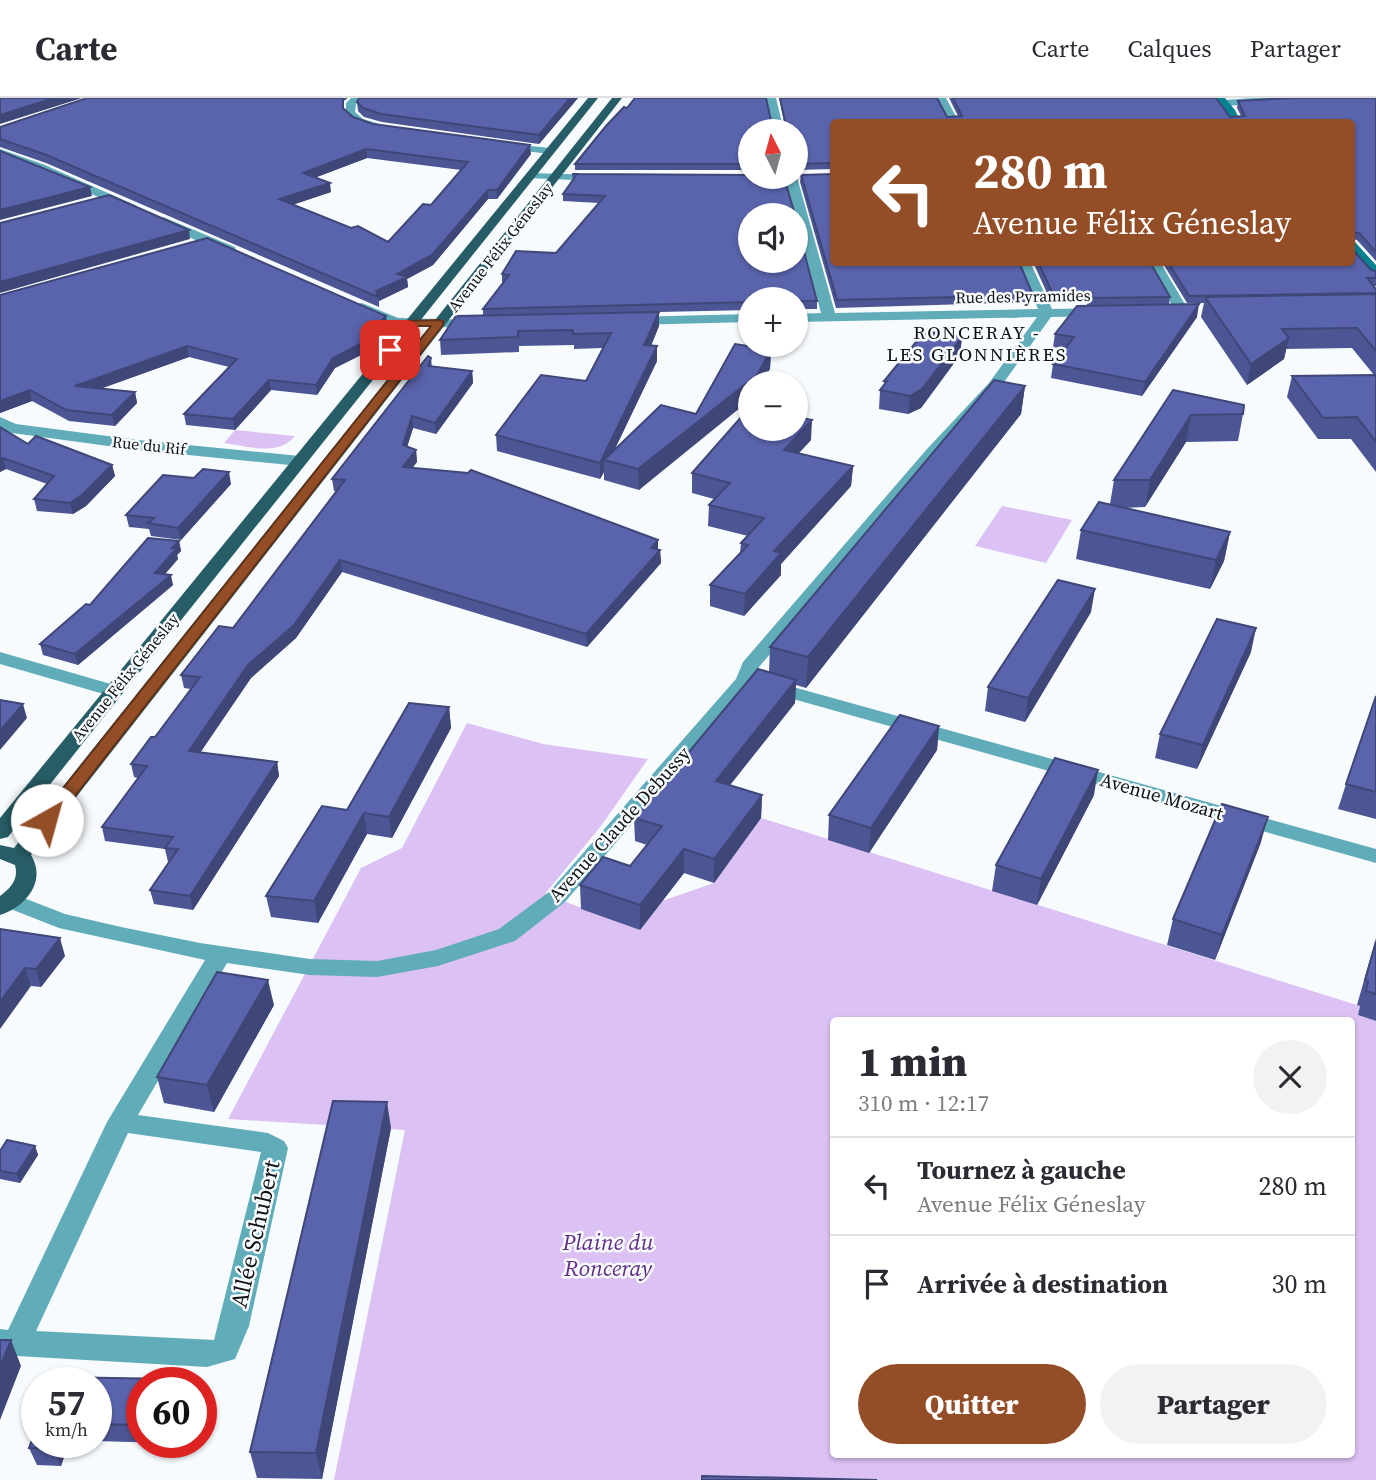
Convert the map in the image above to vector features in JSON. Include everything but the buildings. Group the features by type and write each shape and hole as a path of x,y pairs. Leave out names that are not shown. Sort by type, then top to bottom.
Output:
{"main road":[{"name":"Avenue Félix Géneslay","path":"0,832 593,98"},
{"name":"Avenue Félix Géneslay","path":"6,904 24,888 29,876 26,865 9,855 439,323 617,98"}],"street":[{"path":"357,98 351,103 350,113 359,121 391,130"},
{"path":"771,98 776,119"},
{"path":"941,98 952,119"},
{"path":"1222,101 1303,98"},
{"path":"1222,101 1234,119"},
{"path":"496,145 550,151"},
{"path":"0,152 41,167 246,257"},
{"path":"530,176 618,178"},
{"path":"802,189 829,317"},
{"path":"87,204 111,198"},
{"path":"182,248 208,241"},
{"path":"1355,249 1376,273"},
{"path":"1025,266 1047,313"},
{"path":"1155,266 1183,311"},
{"path":"344,299 396,322 485,323"},
{"name":"Rue des Pyramides","path":"808,318 1115,312"},
{"name":"Avenue Claude Debussy","path":"6,904 60,920 220,954 310,967 377,969 438,958 507,935 557,897 745,680 750,666 933,452 994,386 1047,313"},
{"path":"619,321 738,318"},
{"name":"Rue du Rif","path":"0,422 12,428 300,461"},
{"path":"0,658 114,691"},
{"name":"Avenue Mozart","path":"745,680 1376,856"},
{"path":"8,1343 120,1122 220,954"},
{"name":"Allée Schubert","path":"8,1343 207,1354 225,1350 234,1326 275,1148 268,1143 120,1122"}],"green space":[{"path":"235,430 295,436 280,446 271,448 224,443"},
{"path":"1002,506 1072,520 1046,563 975,546"},
{"name":"Plaine du Ronceray","path":"467,723 543,744 648,759 601,826 545,894 640,930 662,901 714,883 761,818 1360,1006 1358,1015 1376,1021 1376,1480 334,1480 405,1130 228,1119 361,868 402,848"}],"district":[{"name":"RONCERAY - LES GLONNIÈRES","path":"977,343"}],"route":[{"path":"47,820 439,323 411,323 390,350"}]}
